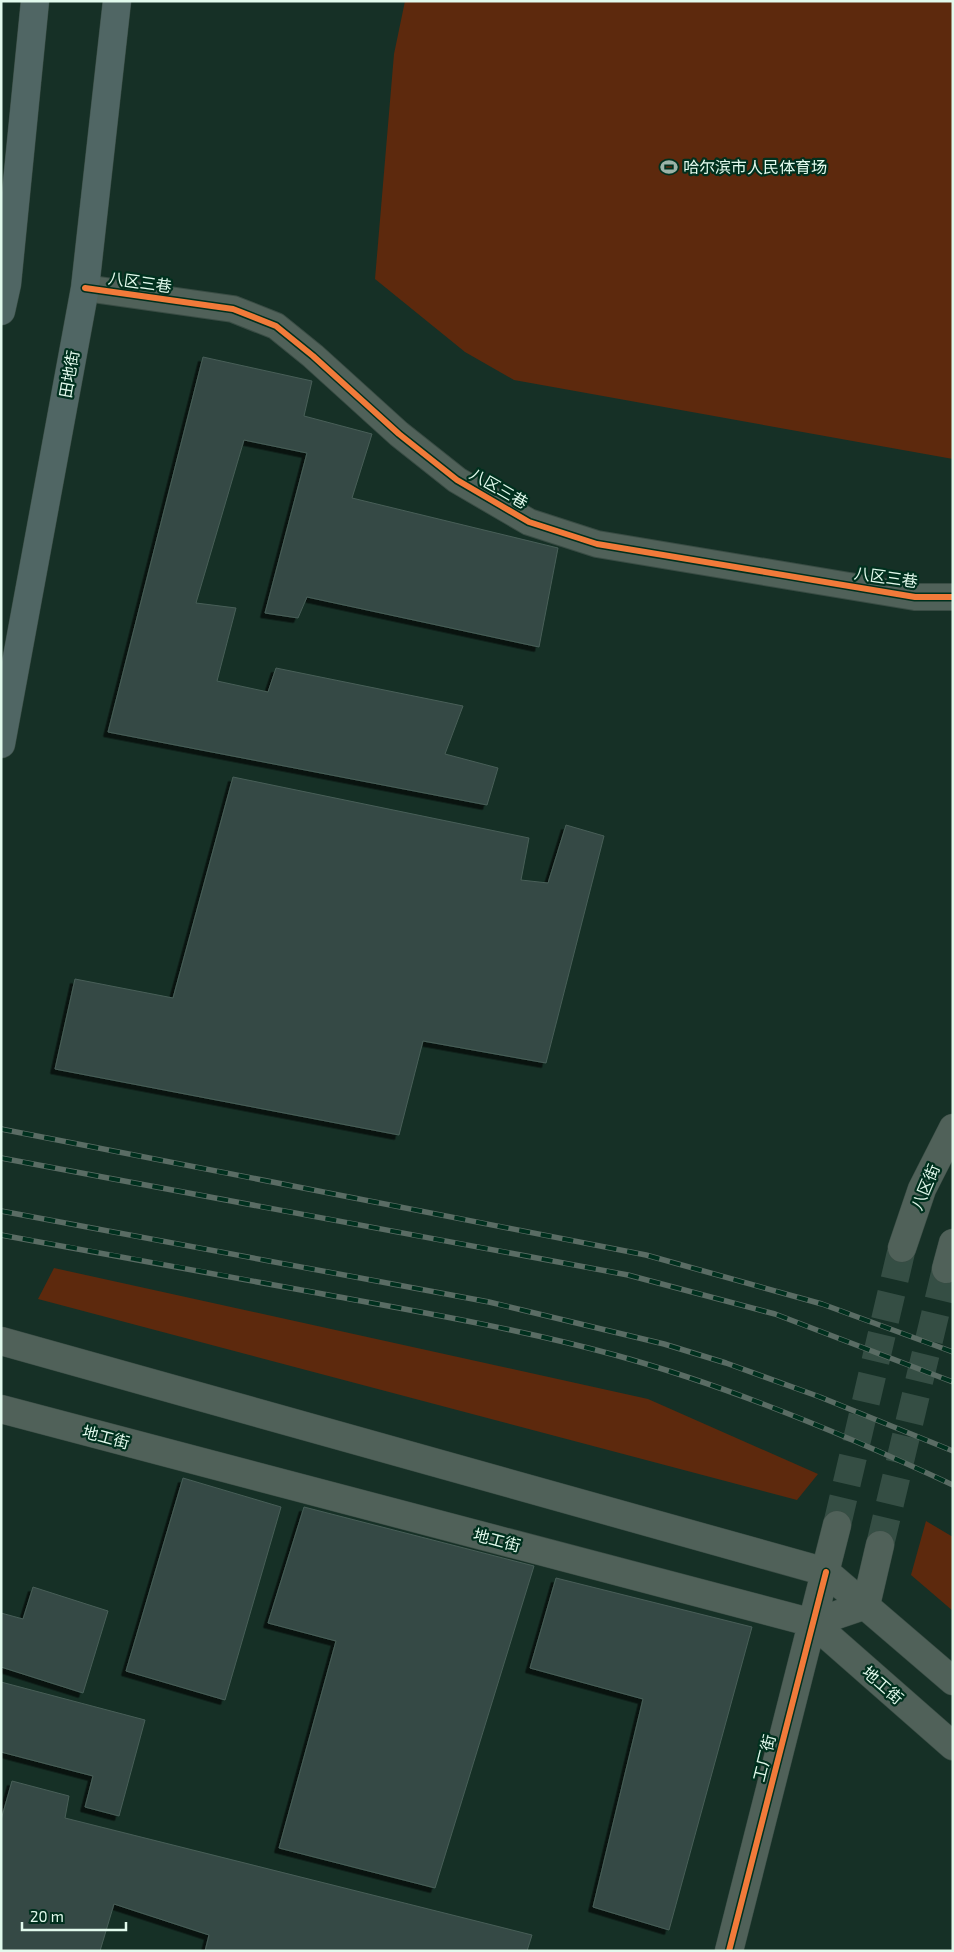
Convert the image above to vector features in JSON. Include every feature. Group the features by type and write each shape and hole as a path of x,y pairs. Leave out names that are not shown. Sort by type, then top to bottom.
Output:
{"highway":[{"path":"1,311 6,284 35,1"},
{"name":"田地街","path":"1,744 85,288 117,1"}],"main road":[{"name":"八区街","path":"902,1248 922,1189 953,1128"},
{"path":"1,1341 826,1572 953,1681"},
{"name":"地工街","path":"1,1409 813,1623 953,1746"},
{"name":"工厂街","path":"729,1951 837,1525"},
{"path":"866,1605 880,1545"},
{"path":"813,1623 866,1605"}],"street":[{"name":"八区三巷","path":"85,288 233,309 276,326 313,356 399,434 457,480 529,522 597,544 915,597 953,596"}],"shaded area":[{"name":"哈尔滨市人民体育场","path":"405,1 953,1 953,459 514,380 465,352 375,279 394,54"},
{"path":"54,1268 648,1399 818,1474 797,1500 38,1299"},
{"path":"926,1521 953,1537 953,1611 911,1575"}],"building":[{"path":"203,357 312,381 304,416 372,434 352,498 558,548 539,647 307,597 298,618 265,613 307,453 244,440 196,603 236,608 217,681 268,692 276,668 463,706 445,754 498,768 487,805 108,732"},
{"path":"233,777 529,838 521,880 548,883 566,825 604,836 546,1063 423,1041 399,1135 55,1069 75,979 173,998"},
{"path":"183,1478 281,1507 225,1700 126,1671"},
{"path":"304,1507 534,1566 435,1888 279,1848 336,1641 268,1623"},
{"path":"556,1578 752,1627 669,1930 593,1907 643,1699 530,1668"},
{"path":"33,1587 108,1611 83,1693 1,1667 1,1613 23,1619"},
{"path":"1,1682 145,1720 119,1816 85,1807 93,1776 1,1752"},
{"path":"12,1781 69,1796 65,1818 532,1935 527,1951 205,1951 209,1935 114,1904 100,1951 1,1951 1,1820"}],"tunnel":[{"path":"837,1525 902,1248"},
{"path":"880,1545 946,1269"}],"railway":[{"path":"1,1129 646,1255 822,1304 953,1352"},
{"path":"1,1158 628,1275 775,1314 953,1382"},
{"path":"1,1211 489,1302 664,1344 726,1363 820,1397 953,1451"},
{"path":"1,1235 470,1322 543,1337 615,1355 700,1381 786,1413 871,1448 953,1485"}],"cycle path":[{"path":"85,288 233,309 276,326 313,356 399,434 457,480 529,522 597,544 915,597 953,597"},
{"path":"729,1951 826,1572"}],"place":[{"name":"哈尔滨市人民体育场","path":"669,167"}]}
